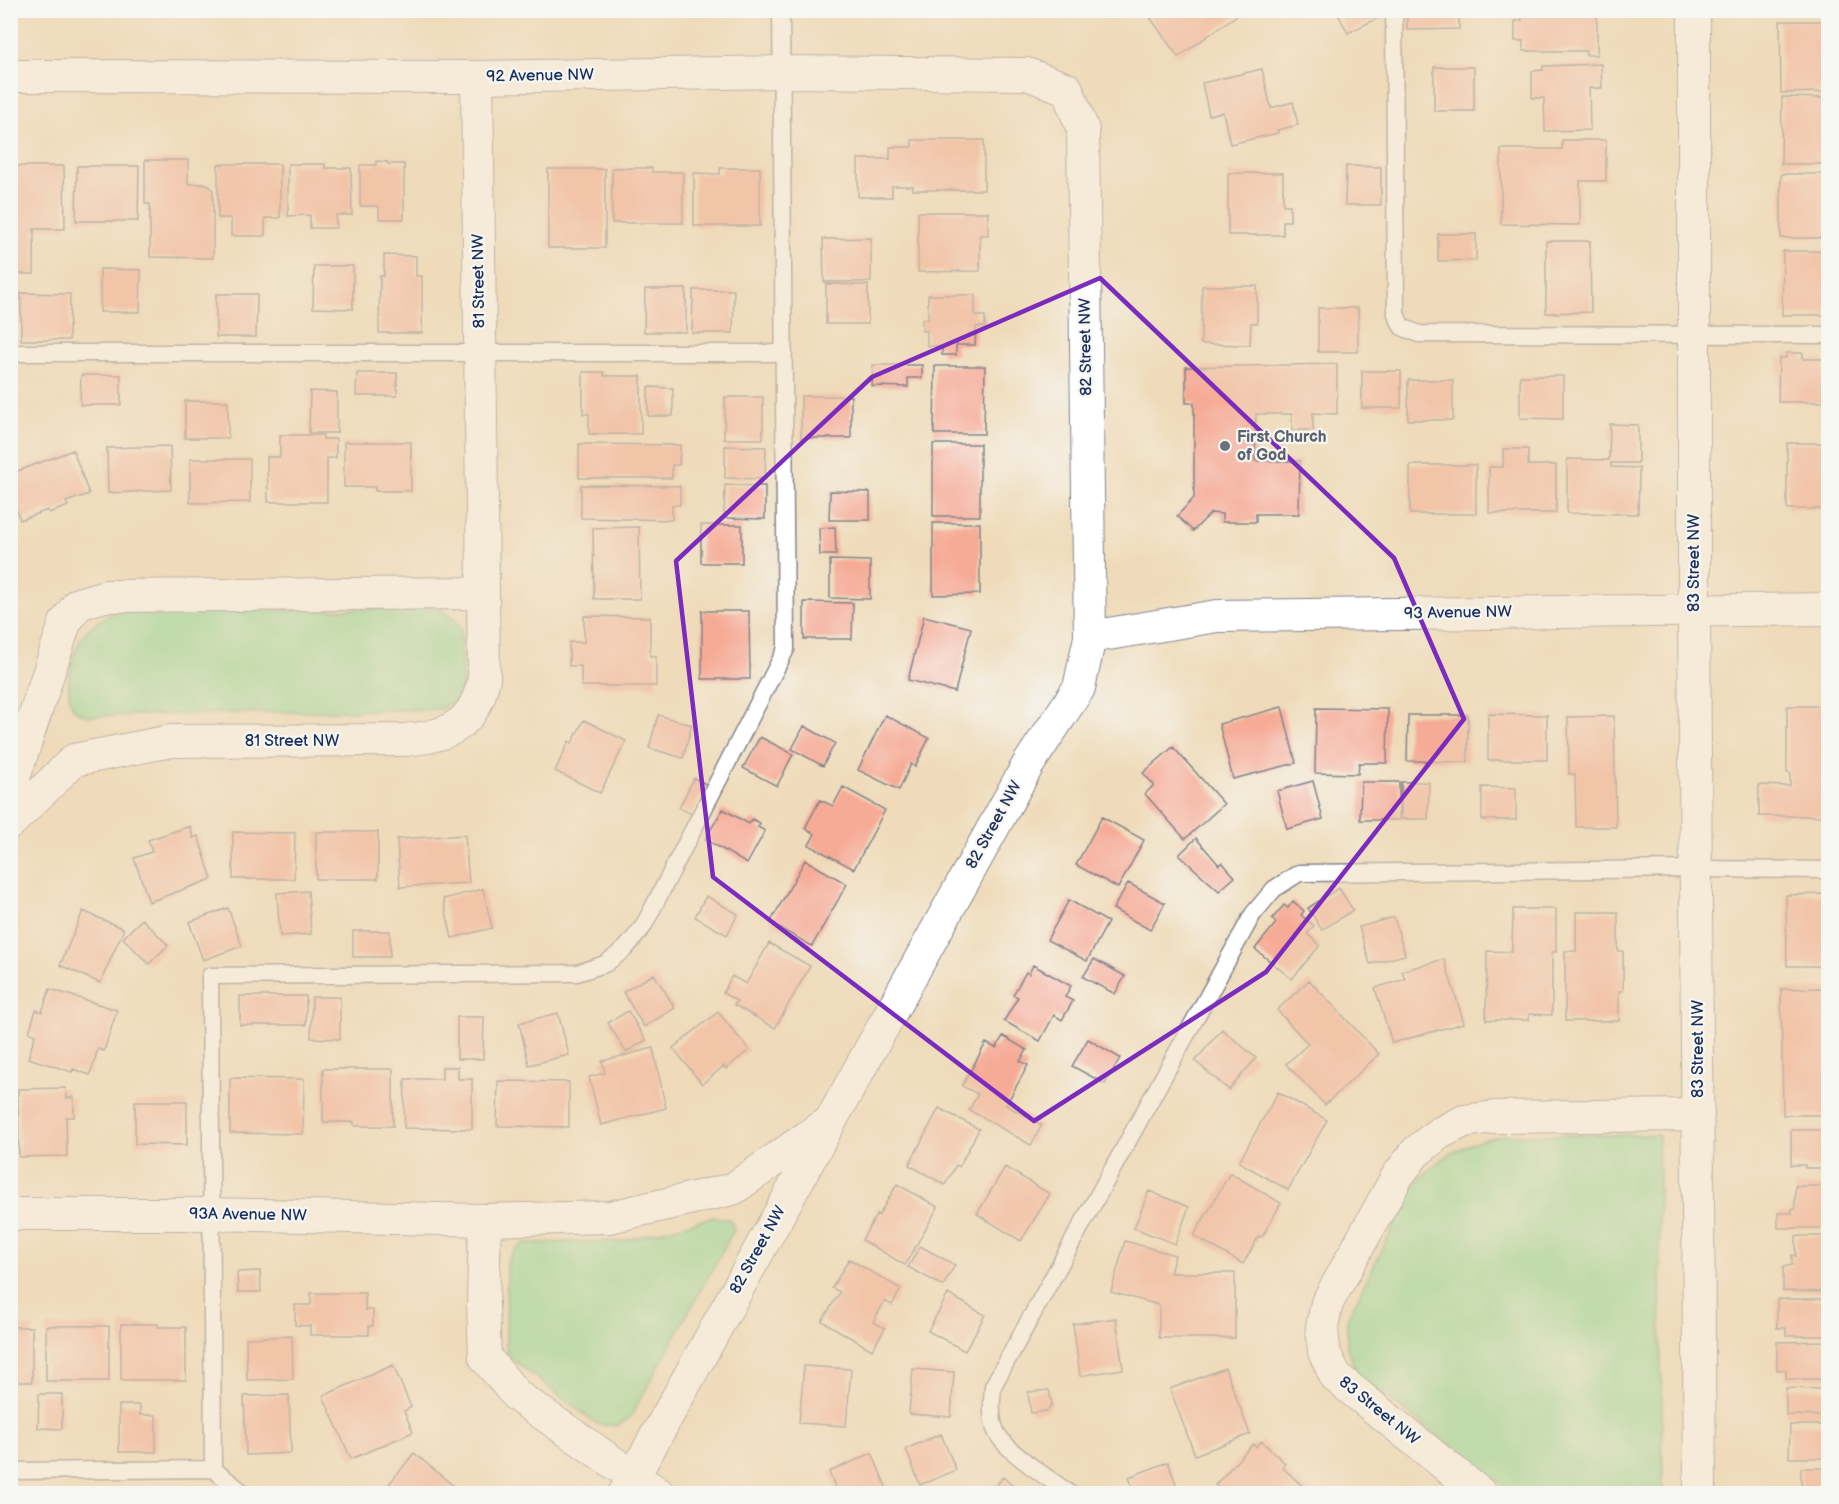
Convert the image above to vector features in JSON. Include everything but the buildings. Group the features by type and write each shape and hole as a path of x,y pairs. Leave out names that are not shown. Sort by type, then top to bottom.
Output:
{"street":[{"name":"83 Street NW","path":"1694,10 1694,609 1700,1494"},
{"name":"92 Avenue NW","path":"10,76 477,77 780,72 1027,74 1068,89"},
{"name":"81 Street NW","path":"10,823 74,760 171,741 403,740 433,737 447,733 470,714 482,691 484,678 477,77"},
{"name":"82 Street NW","path":"629,1484 1029,763 1079,688 1090,637 1083,130 1068,89"},
{"path":"10,790 65,623 78,604 105,596 483,593"},
{"name":"93 Avenue NW","path":"1090,637 1217,616 1828,609"},
{"name":"83 Street NW","path":"1481,1494 1336,1377 1324,1352 1322,1327 1327,1303 1398,1175 1416,1152 1438,1134 1464,1121 1495,1117 1698,1115"},
{"name":"93A Avenue NW","path":"10,1214 210,1214 485,1220 610,1217 733,1189 828,1122"},
{"path":"485,1220 483,1304 485,1357 517,1396 629,1484 659,1494"}],"lane":[{"path":"213,1469 210,976 577,973 605,964 625,949 643,927 786,649 781,10"},
{"path":"1394,10 1396,314 1402,327 1419,334 1828,335"},
{"path":"10,352 784,352"},
{"path":"1070,1494 1008,1448 995,1431 991,1407 993,1386 1253,914 1274,889 1299,873 1828,870"},
{"path":"10,1471 213,1469 245,1494"}],"highlighted area":[{"path":"1100,278 1394,558 1464,719 1266,972 1034,1121 713,877 676,561 872,377"}],"green space":[{"path":"439,608 457,622 461,631 462,687 453,702 440,709 88,716 76,711 71,702 70,671 76,649 91,627 112,613"},
{"path":"1502,1135 1658,1135 1663,1493 1513,1493 1358,1375 1347,1347 1347,1319 1414,1186 1434,1166 1453,1152 1475,1142"},
{"path":"713,1217 731,1220 734,1230 630,1418 616,1426 597,1424 508,1356 506,1345 507,1262 514,1251 525,1243 623,1241"}],"place":[{"name":"First Church of God","path":"1225,446"}]}
